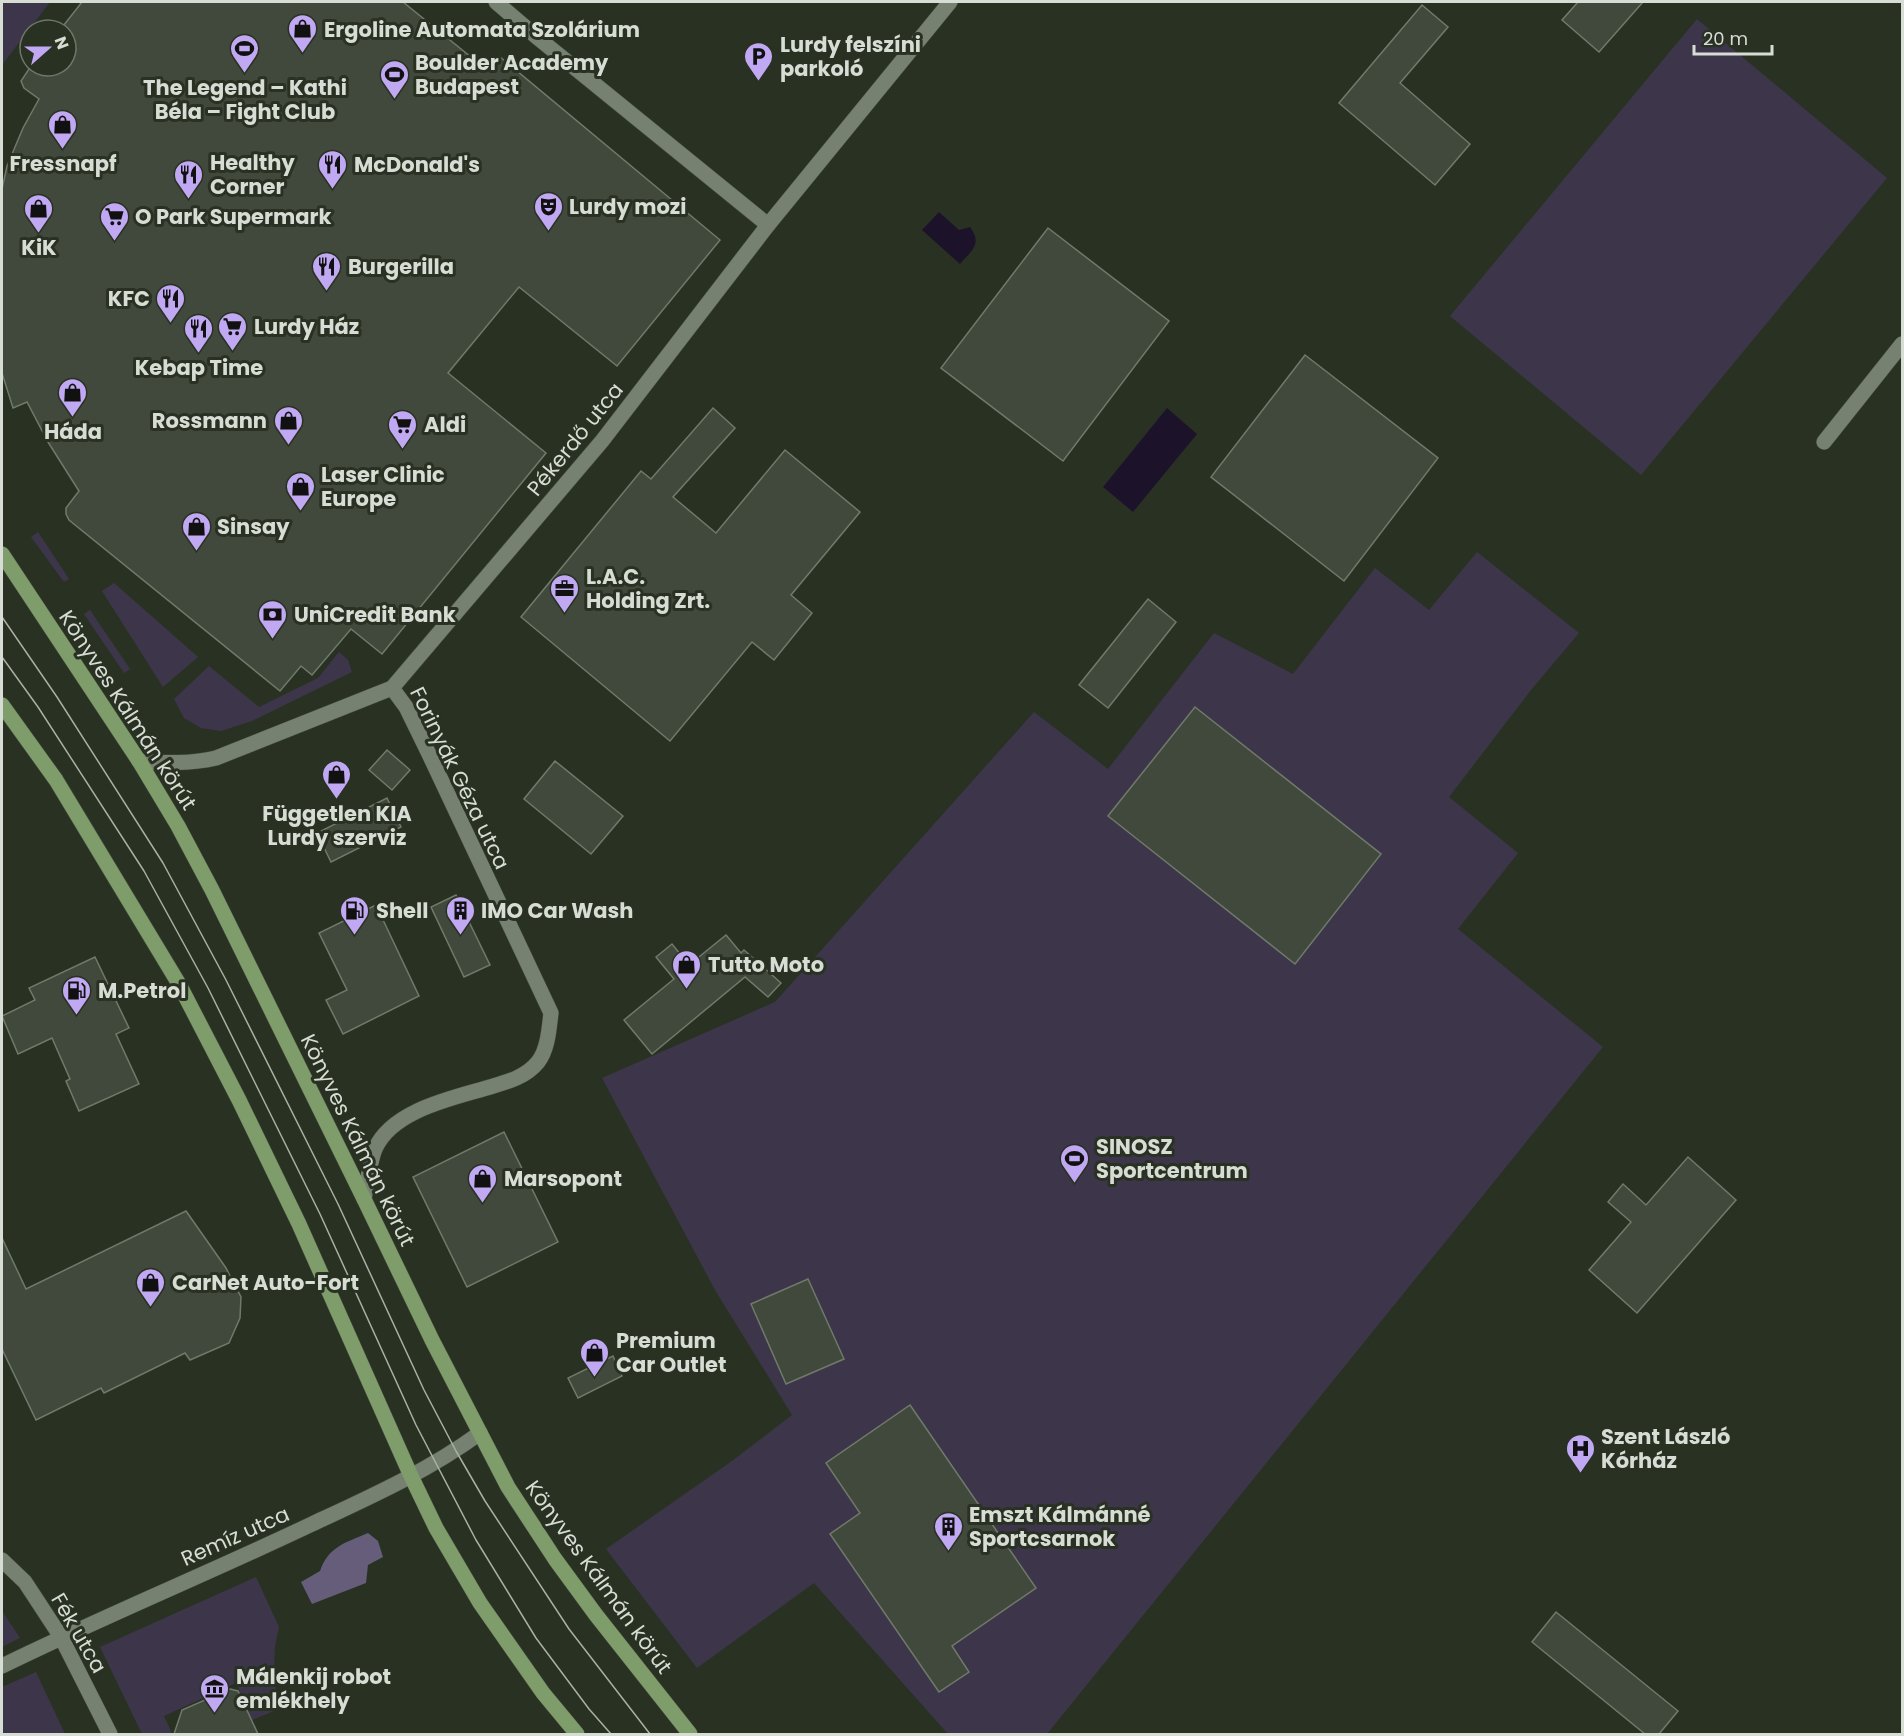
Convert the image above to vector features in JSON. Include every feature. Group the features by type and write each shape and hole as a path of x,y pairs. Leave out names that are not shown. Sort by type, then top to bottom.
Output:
{"main road":[{"name":"Könyves Kálmán körút","path":"2,554 139,761 178,826 212,890 432,1340 508,1487 596,1615 690,1734"},
{"path":"2,705 56,780 180,984 299,1224 436,1528 480,1603 543,1693 576,1734"}],"street":[{"path":"495,2 768,225"},
{"name":"Pékerdő utca","path":"139,761 179,764 216,758 392,688 602,441 768,225 950,2"},
{"path":"1824,442 1902,344"},
{"name":"Forinyák Géza utca","path":"364,1198 375,1149 390,1129 411,1113 515,1080 538,1062 549,1038 551,1014 429,754 406,707 392,688"},
{"name":"Remíz utca","path":"2,1666 61,1637 293,1533 411,1476 456,1451 480,1433"},
{"name":"Fék utca","path":"2,1560 25,1582 61,1637 110,1734"}],"shaded area":[{"path":"2,2 50,2 38,18 18,18 18,44 2,65"},
{"path":"1697,19 1887,178 1641,475 1450,316"},
{"path":"939,212 959,230 970,227 974,233 974,247 960,264 922,230"},
{"path":"1167,408 1197,434 1133,512 1103,487"},
{"path":"38,532 69,579 64,582 31,537"},
{"name":"SINOSZ Sportcentrum","path":"1477,552 1579,633 1531,690 1449,797 1518,853 1458,929 1603,1047 1047,1734 948,1734 814,1583 697,1668 606,1549 732,1461 792,1415 715,1290 602,1078 775,1002 1034,712 1108,769 1214,633 1293,674 1375,568 1429,610"},
{"path":"114,583 198,657 163,687 102,591"},
{"path":"90,610 130,669 124,673 84,614"},
{"path":"339,652 348,660 352,672 252,721 221,731 201,728 184,718 174,699 209,666 259,707 318,678"},
{"path":"368,1533 378,1541 383,1557 368,1565 366,1583 312,1604 301,1582 320,1571 328,1556 339,1546"},
{"path":"256,1577 279,1627 274,1669 281,1708 252,1720 236,1683 164,1716 172,1734 142,1734 100,1647"},
{"path":"2,1611 20,1638 2,1647"},
{"path":"36,1672 65,1734 2,1734 2,1687"}],"building":[{"name":"Lurdy Ház","path":"82,2 403,2 487,70 499,56 720,240 617,366 519,287 448,373 546,453 382,654 351,629 312,675 301,666 280,691 69,520 66,508 79,491 48,442 27,402 13,408 2,373 2,189 7,166 23,128 39,99 24,88 21,81 23,78 78,78 78,18 69,18"},
{"path":"1578,2 1643,2 1599,52 1562,20"},
{"path":"1422,5 1448,27 1400,83 1470,144 1435,185 1339,103"},
{"path":"1048,228 1169,321 1063,461 941,368"},
{"path":"1305,355 1438,458 1344,581 1211,477"},
{"path":"713,408 735,428 673,497 716,533 785,450 860,512 791,595 812,613 774,660 752,642 670,741 521,617 641,471 651,479"},
{"path":"1148,599 1176,622 1108,708 1079,685"},
{"path":"1195,707 1381,854 1295,964 1108,816"},
{"path":"387,750 410,770 392,790 369,770"},
{"path":"555,761 623,816 591,854 524,799"},
{"path":"387,798 401,827 331,862 317,833"},
{"name":"IMO Car Wash","path":"456,895 490,965 464,977 431,907"},
{"path":"376,905 419,996 343,1034 326,1000 347,990 319,933"},
{"name":"Tutto Moto","path":"726,935 741,953 744,950 781,983 768,997 745,977 652,1054 624,1020 674,979 656,957 672,944 689,965"},
{"path":"95,957 129,1028 116,1034 139,1084 79,1111 66,1081 70,1079 52,1038 18,1054 2,1016 35,1000 29,988"},
{"name":"Marsopont","path":"504,1132 558,1242 467,1287 413,1177"},
{"path":"1688,1157 1736,1200 1637,1313 1589,1270 1631,1222 1608,1202 1623,1184 1646,1205"},
{"name":"CarNet Auto-Fort","path":"186,1211 226,1268 241,1297 240,1318 229,1343 190,1360 185,1353 104,1393 101,1388 36,1420 2,1349 2,1238 26,1289"},
{"path":"808,1279 844,1359 786,1384 751,1304"},
{"name":"Premium Car Outlet","path":"613,1356 622,1376 578,1398 568,1378"},
{"name":"Emszt Kálmánné Sportcsarnok","path":"910,1405 1036,1588 952,1646 969,1672 939,1692 830,1534 860,1513 826,1463"},
{"path":"1556,1612 1678,1711 1659,1734 1645,1734 1532,1642"},
{"name":"Málenkij robot emlékhely","path":"230,1689 238,1691 258,1734 174,1734 182,1710"}],"tram line":[{"path":"2,617 57,697 163,863 226,980 338,1204 424,1390 485,1501 569,1629 650,1734"},
{"path":"2,657 38,707 144,871 208,988 320,1214 416,1425 476,1540 536,1638 589,1709 611,1734"}],"place":[{"name":"Ergoline Automata Szolárium","path":"303,54"},
{"name":"The Legend – Kathi Béla – Fight Club","path":"245,74"},
{"name":"Lurdy felszíni parkoló","path":"759,82"},
{"name":"Boulder Academy Budapest","path":"394,100"},
{"name":"Fressnapf","path":"63,150"},
{"name":"McDonald's","path":"333,190"},
{"name":"Healthy Corner","path":"189,200"},
{"name":"Lurdy mozi","path":"548,232"},
{"name":"KiK","path":"39,234"},
{"name":"O Park Supermark","path":"114,242"},
{"name":"Burgerilla","path":"327,292"},
{"name":"KFC","path":"171,324"},
{"name":"Lurdy Ház","path":"233,352"},
{"name":"Kebap Time","path":"199,354"},
{"name":"Háda","path":"73,418"},
{"name":"Rossmann","path":"288,446"},
{"name":"Aldi","path":"403,450"},
{"name":"Laser Clinic Europe","path":"300,512"},
{"name":"Sinsay","path":"196,552"},
{"name":"L.A.C. Holding Zrt.","path":"565,614"},
{"name":"UniCredit Bank","path":"273,640"},
{"name":"Független KIA Lurdy szerviz","path":"337,800"},
{"name":"Shell","path":"355,936"},
{"name":"IMO Car Wash","path":"460,936"},
{"name":"Tutto Moto","path":"687,990"},
{"name":"M.Petrol","path":"77,1016"},
{"name":"SINOSZ Sportcentrum","path":"1075,1184"},
{"name":"Marsopont","path":"483,1204"},
{"name":"CarNet Auto-Fort","path":"151,1308"},
{"name":"Premium Car Outlet","path":"595,1378"},
{"name":"Szent László Kórház","path":"1580,1474"},
{"name":"Emszt Kálmánné Sportcsarnok","path":"948,1552"},
{"name":"Málenkij robot emlékhely","path":"215,1714"}]}
